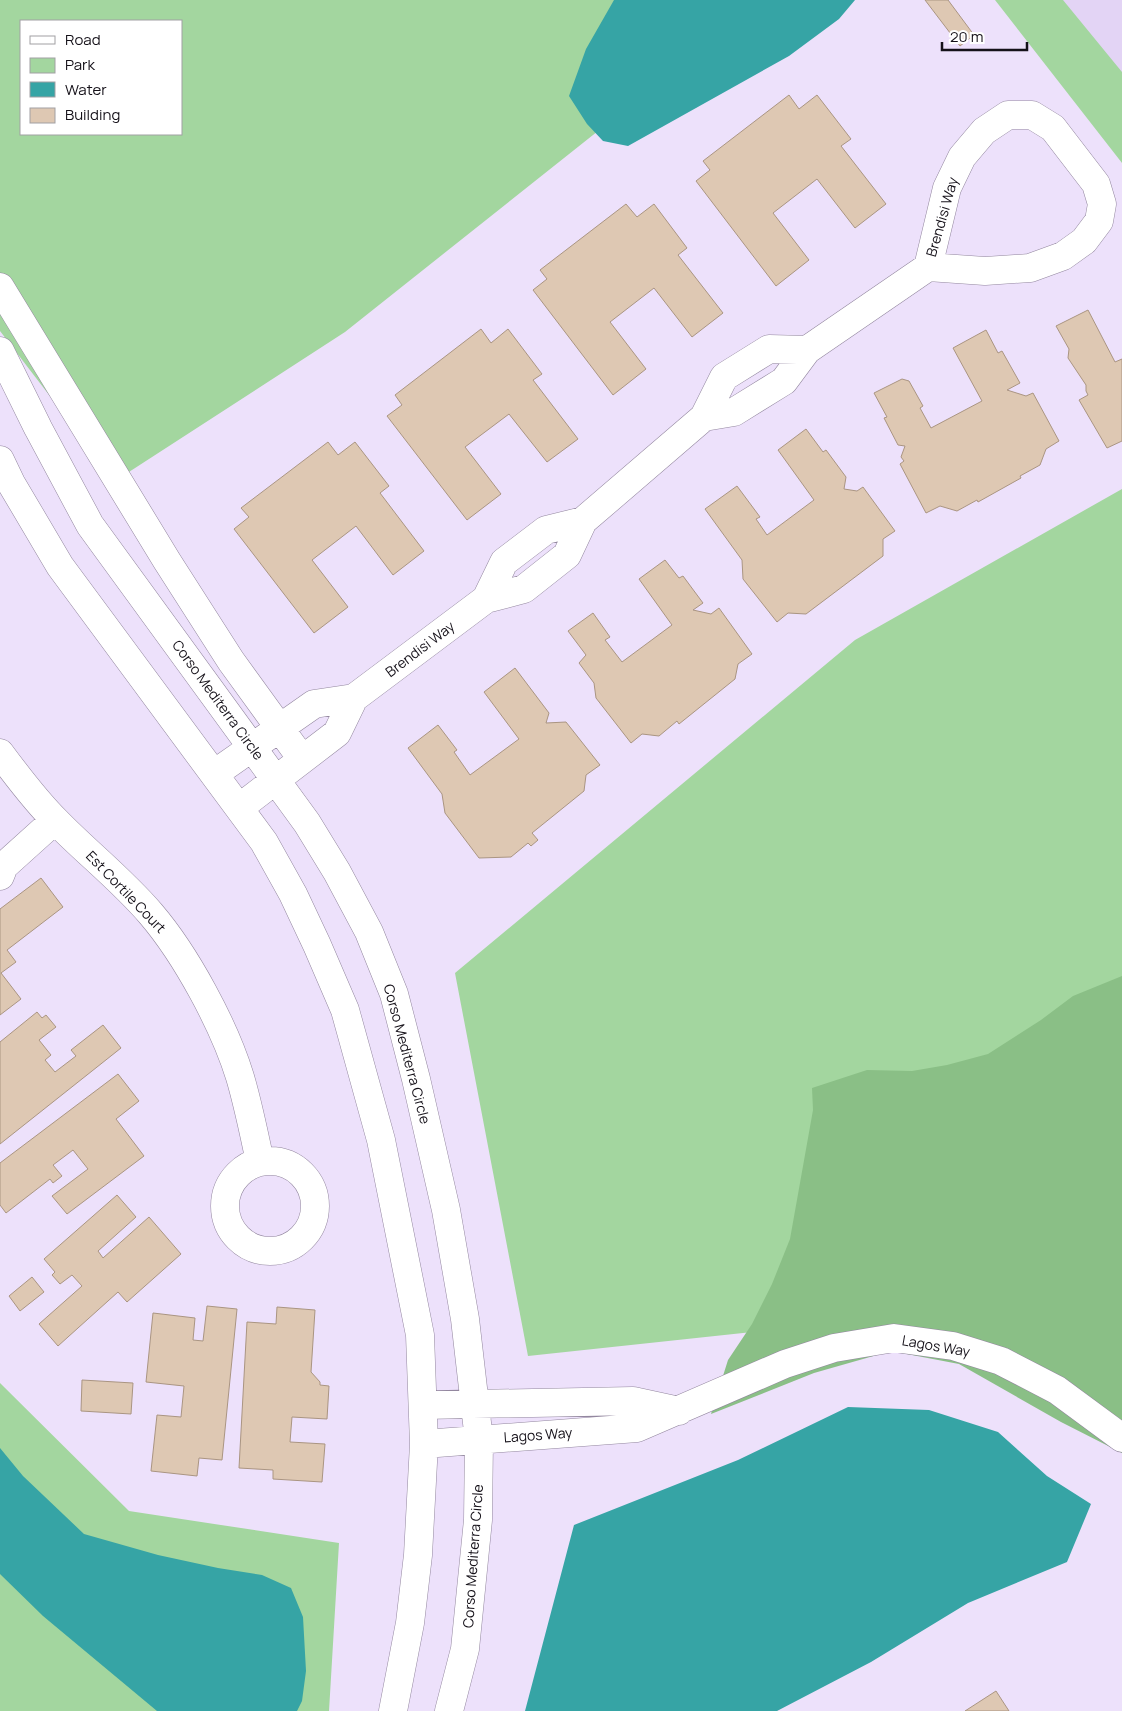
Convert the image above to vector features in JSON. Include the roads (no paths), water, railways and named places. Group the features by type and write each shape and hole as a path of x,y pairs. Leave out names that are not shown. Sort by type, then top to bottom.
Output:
{"street":[{"name":"Brendisi Way","path":"239,808 337,733 354,698 486,599 504,562 546,530 583,521 704,416 734,412 784,381 807,350 928,267 985,271 1030,268 1063,256 1084,241 1099,221 1102,204 1096,184 1054,128 1032,116 1008,115 984,131 962,157 947,188 928,267"},
{"path":"0,287 166,561 231,661 302,759"},
{"name":"Corso Mediterra Circle","path":"0,351 38,428 90,525 307,823 337,872 369,932 394,994 446,1210 465,1319 479,1440 478,1520 465,1650 448,1711"},
{"path":"0,460 10,482 60,566 264,842 293,894 345,1010 381,1140 420,1335 424,1444 418,1555 410,1622 392,1711"},
{"name":"Brendisi Way","path":"214,774 314,704 354,698"},
{"name":"Est Cortile Court","path":"0,753 55,820 151,914 179,951 205,996 240,1076 260,1162"},
{"path":"0,876 4,866 55,820"},
{"name":"Lagos Way","path":"424,1444 637,1428 785,1364 834,1348 894,1338 953,1346 1002,1361 1056,1390 1122,1438"},
{"path":"423,1405 633,1401 679,1410"}],"water":[{"path":"614,0 855,0 839,19 789,56 628,146 603,141 587,124 569,96 586,49"},
{"path":"848,1407 929,1410 998,1432 1047,1476 1091,1504 1067,1562 968,1603 871,1662 777,1711 525,1711 574,1525 738,1460"},
{"path":"0,1448 23,1476 84,1534 158,1555 262,1575 291,1588 303,1617 306,1671 302,1701 297,1711 157,1711 43,1616 0,1574"}]}
